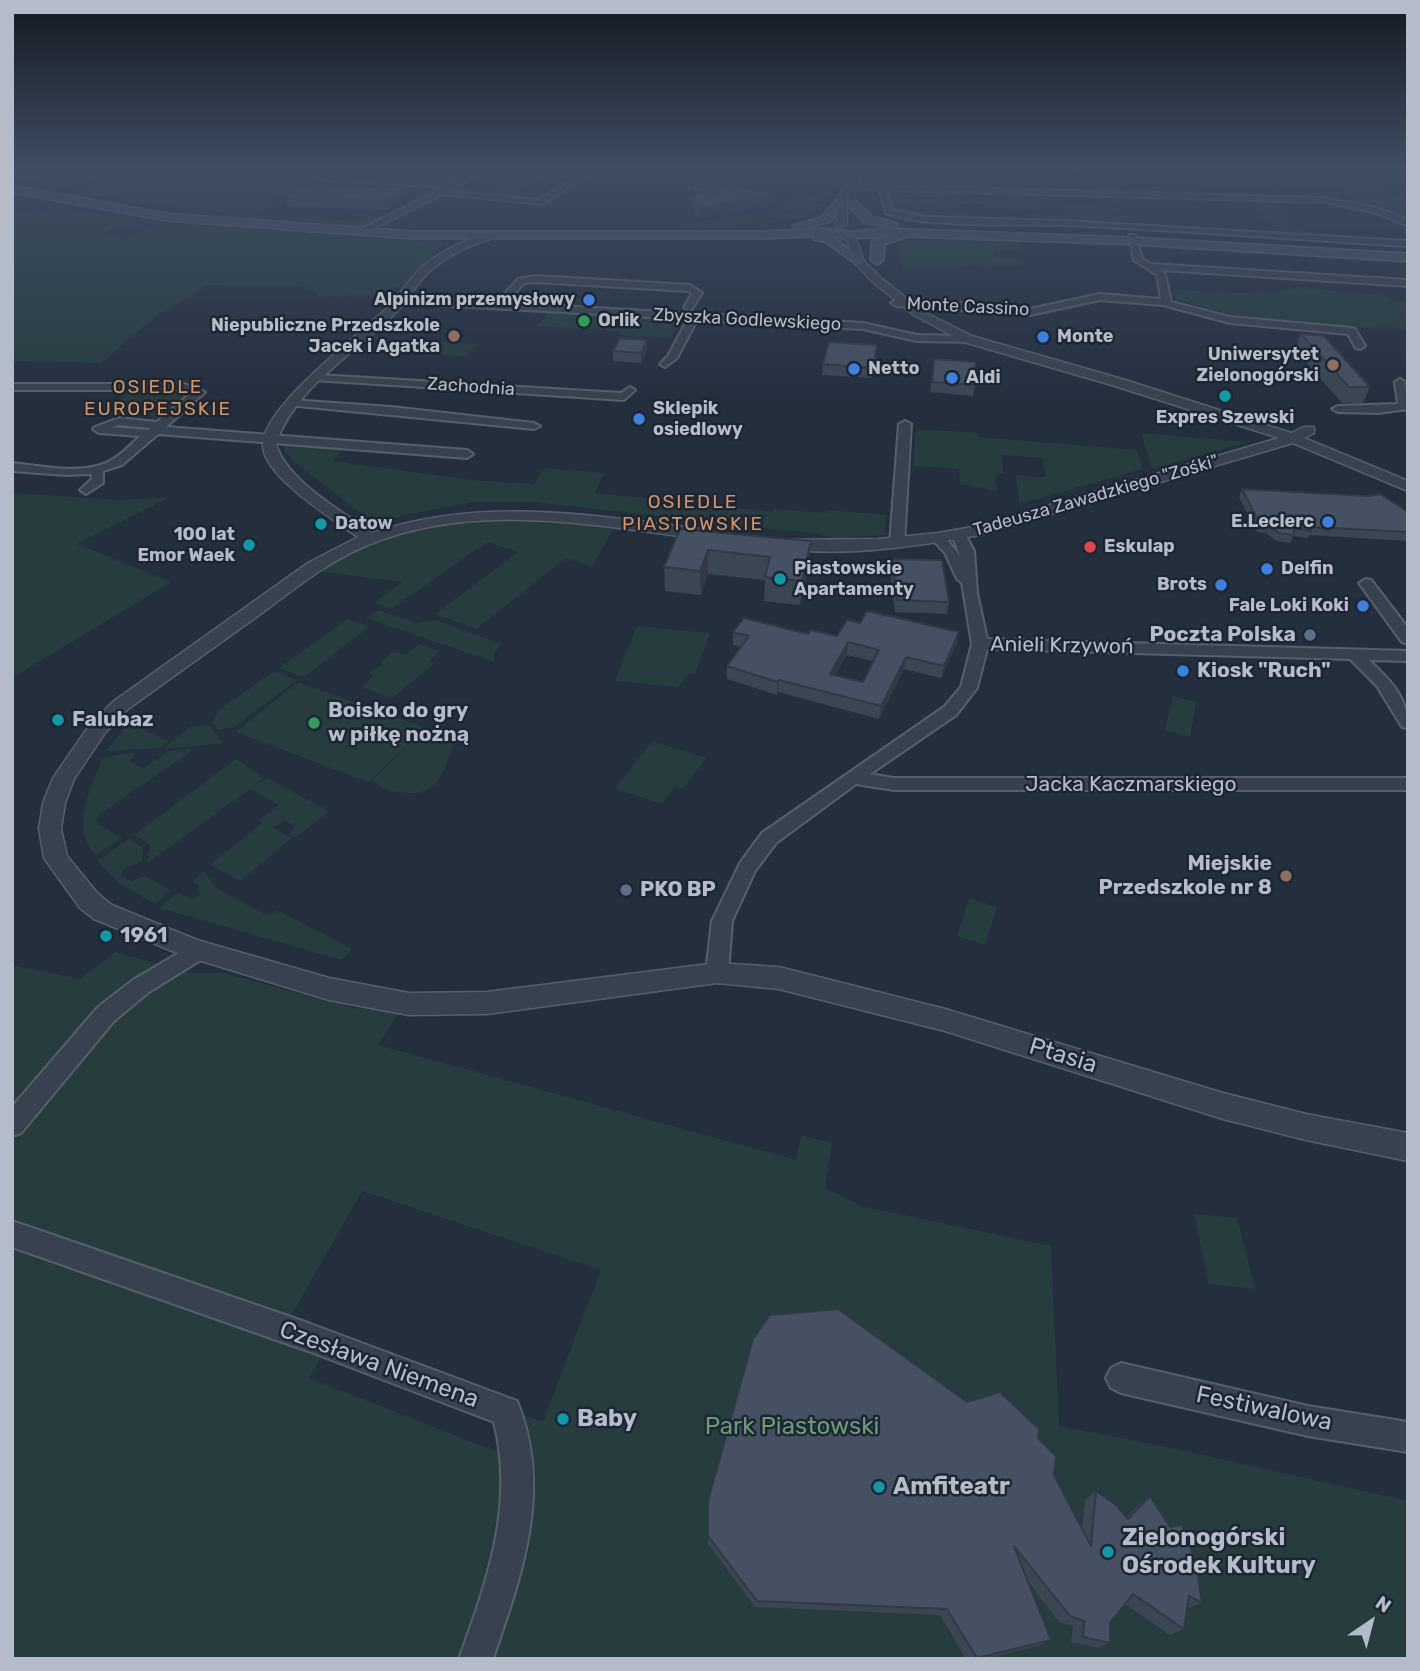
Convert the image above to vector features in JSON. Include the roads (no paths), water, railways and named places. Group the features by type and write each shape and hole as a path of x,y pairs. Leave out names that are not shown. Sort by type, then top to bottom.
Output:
{"main road":[{"path":"838,245 858,261"},
{"path":"877,245 877,260"},
{"path":"1230,245 1408,256"}],"street":[{"path":"368,537 288,476 273,460 269,443 292,403 400,300 427,267 455,245"},
{"path":"854,245 858,261 899,300 924,317 968,340 1120,383 1292,438 1408,487"},
{"path":"865,245 899,300"},
{"path":"1134,245 1136,257 1161,274 1165,300"},
{"path":"1150,267 1408,283"},
{"path":"499,305 522,281 536,279 690,288 697,293 692,312 672,358 665,363"},
{"name":"Monte Cassino","path":"899,300 1030,312 1100,297 1165,300 1221,318 1351,331 1360,346"},
{"name":"Zbyszka Godlewskiego","path":"400,300 692,312 863,326 917,338 968,340"},
{"name":"Zachodnia","path":"318,378 627,393"},
{"path":"1338,409 1404,405 1400,382"},
{"path":"1120,383 1309,430 1408,470"},
{"path":"12,387 185,387 199,392 118,462 97,470 12,467"},
{"path":"292,403 391,410 534,426"},
{"path":"1265,418 1286,429 1292,438"},
{"path":"897,542 905,424"},
{"path":"156,430 467,454"},
{"name":"Tadeusza Zawadzkiego \"Zośki\"","path":"762,541 809,546 897,542 959,534 1219,462 1309,430"},
{"path":"1292,438 1341,442"},
{"path":"86,491 99,480 97,470"},
{"path":"726,537 558,516 494,513 428,520 368,537 314,567 121,705 98,728 64,778 54,803 50,829 56,858 81,891 103,912 199,950 329,989 409,1004 487,1003 717,973 722,921 747,868 761,848 780,827 933,724 959,702 969,688 980,644 970,593 967,551 959,534"},
{"path":"938,538 951,551 970,593"},
{"path":"1366,583 1408,639"},
{"name":"Anieli Krzywoń","path":"980,644 1408,656"},
{"path":"1354,654 1383,683 1408,723"},
{"name":"Jacka Kaczmarskiego","path":"854,778 905,784 1408,784"},
{"path":"12,1125 106,1014 141,986 199,950"},
{"name":"Ptasia","path":"717,973 779,978 852,995 1045,1049 1223,1106 1306,1127 1408,1147"},
{"name":"Czesława Niemena","path":"12,1234 308,1337 506,1412 515,1440 519,1513 508,1566 476,1659"},
{"name":"Festiwalowa","path":"1121,1378 1308,1421 1408,1437"}],"place":[{"name":"Alpinizm przemysłowy","path":"589,300"},
{"name":"Orlik","path":"584,321"},
{"name":"Niepubliczne Przedszkole Jacek i Agatka","path":"454,336"},
{"name":"Monte","path":"1043,337"},
{"name":"Uniwersytet Zielonogórski","path":"1333,365"},
{"name":"Netto","path":"854,369"},
{"name":"Aldi","path":"952,378"},
{"name":"Expres Szewski","path":"1225,396"},
{"name":"Sklepik osiedlowy","path":"639,419"},
{"name":"E.Leclerc","path":"1328,522"},
{"name":"Datow","path":"321,524"},
{"name":"100 lat Emor Waek","path":"249,545"},
{"name":"Eskulap","path":"1090,547"},
{"name":"Delfin","path":"1267,569"},
{"name":"Piastowskie Apartamenty","path":"780,579"},
{"name":"Brots","path":"1221,585"},
{"name":"Fale Loki Koki","path":"1363,606"},
{"name":"Poczta Polska","path":"1310,635"},
{"name":"Kiosk \"Ruch\"","path":"1183,671"},
{"name":"Falubaz","path":"58,720"},
{"name":"Boisko do gry w piłkę nożną","path":"314,723"},
{"name":"Miejskie Przedszkole nr 8","path":"1286,876"},
{"name":"PKO BP","path":"626,890"},
{"name":"1961","path":"106,936"},
{"name":"Baby","path":"563,1419"},
{"name":"Amfiteatr","path":"879,1487"},
{"name":"Zielonogórski Ośrodek Kultury","path":"1108,1552"}],"district":[{"name":"OSIEDLE EUROPEJSKIE","path":"158,399"},
{"name":"OSIEDLE PIASTOWSKIE","path":"693,514"}],"park label":[{"name":"Park Piastowski","path":"792,1427"}]}
